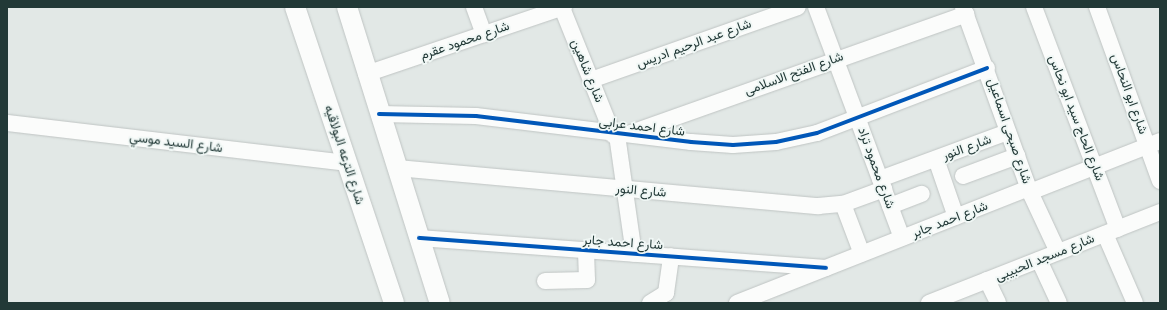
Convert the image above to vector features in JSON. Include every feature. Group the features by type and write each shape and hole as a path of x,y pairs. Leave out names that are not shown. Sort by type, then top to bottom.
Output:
{"street":[{"name":"شارع الترعه البولاقيه","path":"295,7 345,163 394,303"},
{"path":"347,7 366,74 440,303"},
{"path":"474,7 484,34"},
{"name":"شارع محمود عقرم","path":"366,74 563,7"},
{"name":"شارع شاهين","path":"563,7 591,80 618,135 627,190 634,254"},
{"name":"شارع عبد الرحيم ادريس","path":"591,80 798,7"},
{"name":"شارع محمود تراد","path":"816,7 902,238"},
{"name":"شارع الحاج سيد ابو نحاس","path":"1034,7 1094,166 1112,231 1135,303"},
{"name":"شارع ابو النحاس","path":"1098,7 1154,143 1160,181"},
{"name":"شارع الفتح الاسلامى","path":"618,135 836,60 965,10"},
{"name":"شارع صبحى اسماعيل","path":"965,10 987,68 1029,190 1058,252"},
{"name":"شارع احمد عرابى","path":"379,114 476,116 618,135 755,144 817,133 987,68"},
{"name":"شارع السيد موسي","path":"7,123 345,163"},
{"name":"شارع النور","path":"397,168 627,190 818,206 843,204 936,159 1008,132"},
{"path":"1029,190 1154,143"},
{"path":"963,176 1017,156"},
{"path":"936,159 956,217"},
{"name":"شارع احمد جابر","path":"737,303 1029,190"},
{"path":"890,206 922,194"},
{"path":"843,204 862,254"},
{"name":"شارع مسجد الحبيبى","path":"929,303 945,300 988,280 1159,214"},
{"name":"شارع احمد جابر","path":"419,238 826,268"},
{"path":"545,281 587,280 586,250"},
{"path":"650,303 666,293 671,256"},
{"path":"1039,260 1059,303"},
{"path":"988,280 998,303"}],"cycle path":[{"path":"379,114 476,116 691,142 733,145 776,142 817,133 987,68"},
{"path":"419,238 826,268"}]}
